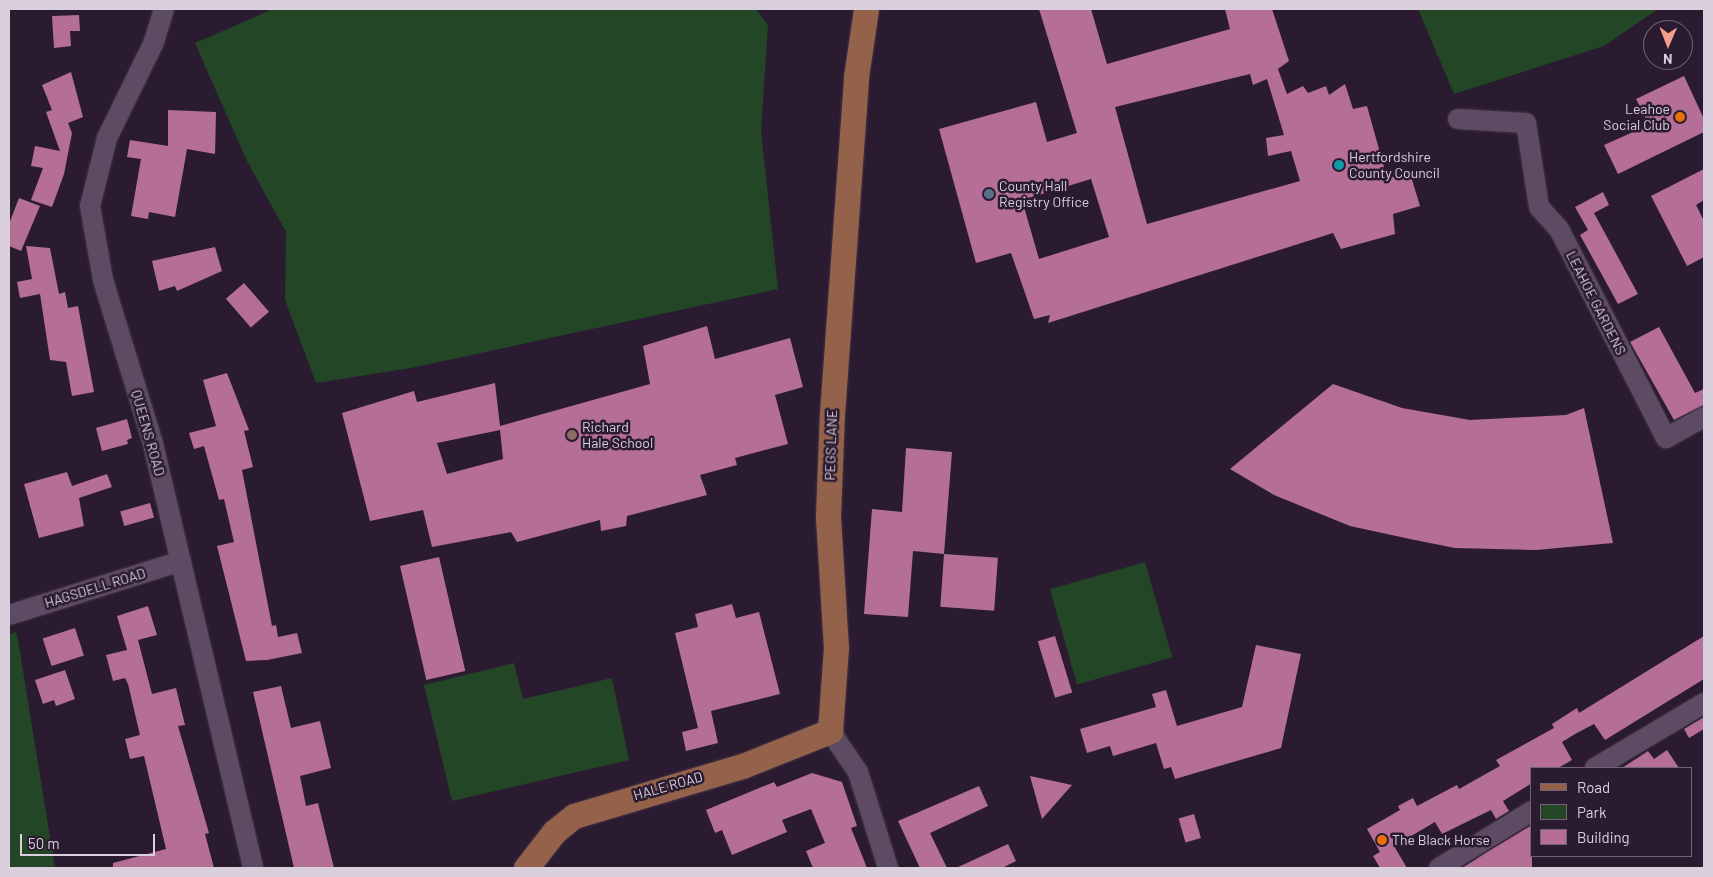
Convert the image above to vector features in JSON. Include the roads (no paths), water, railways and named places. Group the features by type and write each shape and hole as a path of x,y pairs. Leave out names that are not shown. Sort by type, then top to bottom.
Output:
{"main road":[{"name":"PEGS LANE","path":"830,731 836,648 828,516 832,414 856,77 866,9"},
{"name":"HALE ROAD","path":"526,868 554,832 574,816 746,765 830,731"}],"street":[{"name":"QUEENS ROAD","path":"164,9 154,42 107,138 90,206 103,280 153,444 254,868"},
{"name":"LEAHOE GARDENS","path":"1458,118 1526,123 1539,207 1559,229 1666,438 1704,417"},
{"name":"HAGSDELL ROAD","path":"9,615 181,561"},
{"path":"1597,767 1704,703"},
{"path":"830,731 858,772 888,868"},
{"path":"1439,868 1530,812"}],"place":[{"name":"Leahoe Social Club","path":"1680,117"},
{"name":"Hertfordshire County Council","path":"1339,165"},
{"name":"County Hall Registry Office","path":"989,194"},
{"name":"Richard Hale School","path":"572,435"},
{"name":"The Black Horse","path":"1382,840"}]}
